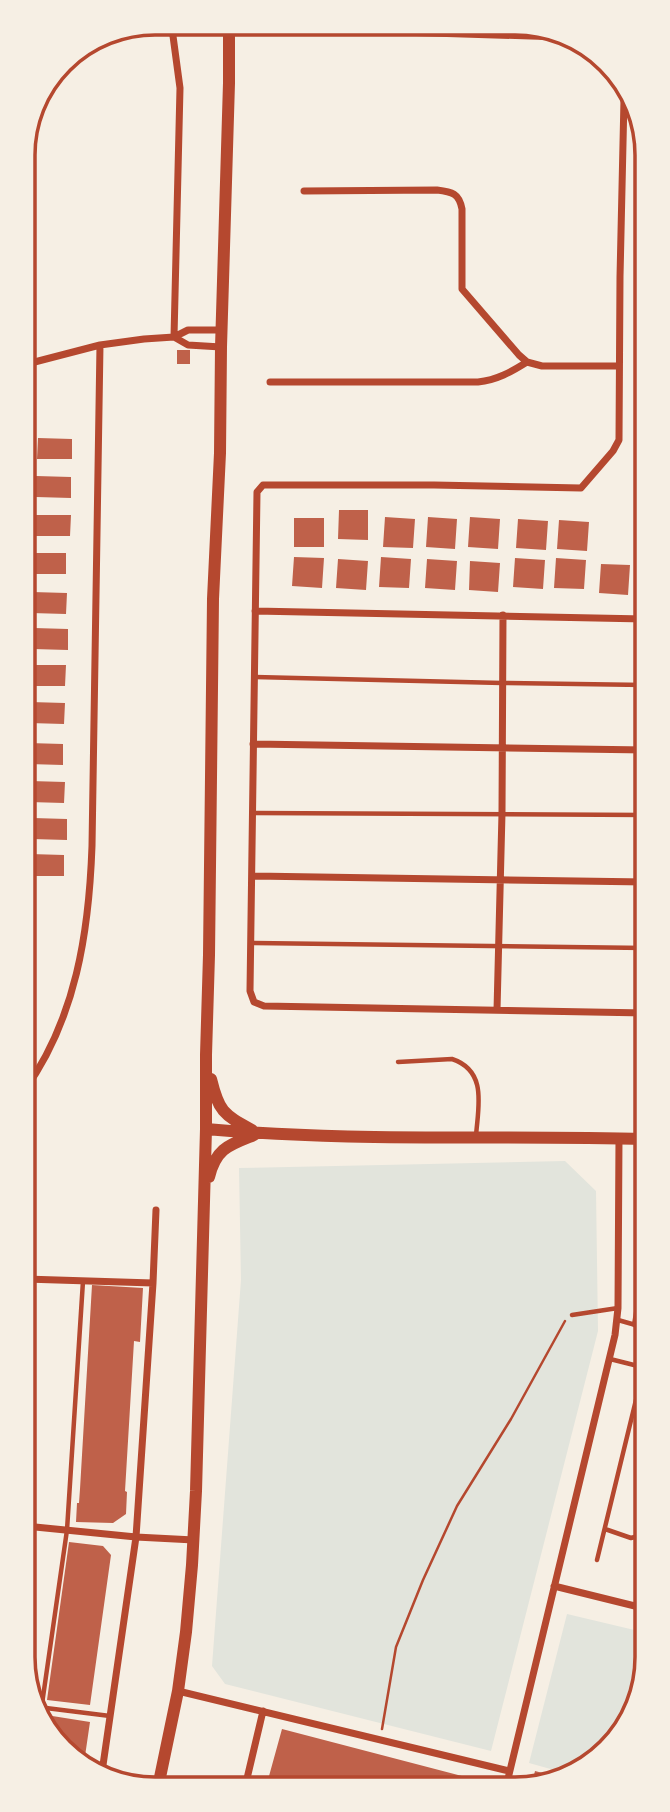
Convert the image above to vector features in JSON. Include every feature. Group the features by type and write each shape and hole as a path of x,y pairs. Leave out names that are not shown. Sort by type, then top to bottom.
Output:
{"main road":[{"path":"160,1777 178,1690 194,1540 205,1195 213,598 220,453 229,35"},
{"path":"206,1055 217,1103 233,1119 257,1134"},
{"path":"206,1129 257,1134 334,1136 635,1139"},
{"path":"205,1195 210,1172 222,1150 257,1134"}],"street":[{"path":"173,35 180,88 174,337"},
{"path":"497,35 525,36"},
{"path":"624,104 620,440 581,488 268,485 257,492 250,991 258,1005 635,1013"},
{"path":"304,191 437,190 456,194 462,209 462,289 527,362 542,366 619,366"},
{"path":"35,362 100,345 174,337 188,330 222,330"},
{"path":"174,337 188,345 221,346"},
{"path":"35,1074 60,1026 81,953 89,909 93,821 100,345"},
{"path":"270,382 478,382 504,376 527,362"},
{"path":"255,611 635,619"},
{"path":"497,1010 503,615"},
{"path":"253,744 635,750"},
{"path":"252,876 635,882"},
{"path":"508,1777 618,1320 619,1138"},
{"path":"103,1765 136,1537 156,1210"},
{"path":"35,1279 153,1283"},
{"path":"35,1527 194,1540"},
{"path":"555,1586 635,1606"},
{"path":"178,1690 509,1771"},
{"path":"248,1777 264,1711"}],"lane":[{"path":"254,677 635,685"},
{"path":"251,813 635,815"},
{"path":"251,943 635,948"},
{"path":"398,1062 452,1059 459,1061 469,1070 479,1088 476,1137"},
{"path":"42,1696 67,1530 83,1280"},
{"path":"572,1315 618,1308"},
{"path":"618,1320 634,1325 635,1319"},
{"path":"609,1359 635,1366"},
{"path":"597,1560 635,1407"},
{"path":"604,1529 635,1537"},
{"path":"47,1709 110,1716"}],"path":[{"path":"380,1740 396,1647 423,1580 457,1506 511,1419 565,1321 572,1315"}],"shaded area":[{"path":"565,1161 596,1191 598,1331 491,1751 225,1684 212,1666 241,1280 239,1168"},
{"path":"567,1614 635,1630 633,1680 619,1717 605,1736 575,1761 555,1770 529,1763"}],"building":[{"path":"177,350 190,350 190,364 177,364"},
{"path":"38,438 72,439 72,459 37,459"},
{"path":"36,476 71,477 71,498 36,497"},
{"path":"339,510 368,510 368,540 338,539"},
{"path":"36,515 71,515 70,536 35,536"},
{"path":"385,517 415,519 413,548 383,547"},
{"path":"428,517 457,519 455,549 426,547"},
{"path":"470,517 500,519 498,549 468,547"},
{"path":"294,518 324,518 324,547 294,547"},
{"path":"518,519 548,521 546,550 516,548"},
{"path":"559,520 589,522 587,551 557,549"},
{"path":"35,553 66,553 66,574 35,574"},
{"path":"294,557 324,558 322,588 292,586"},
{"path":"381,557 411,559 409,588 379,587"},
{"path":"515,558 545,560 543,589 513,587"},
{"path":"556,558 586,560 584,589 554,588"},
{"path":"338,559 368,561 366,590 336,588"},
{"path":"427,559 457,561 455,590 425,588"},
{"path":"470,561 500,563 498,592 469,590"},
{"path":"601,564 630,565 628,595 599,593"},
{"path":"35,592 67,593 66,614 35,613"},
{"path":"35,628 68,629 68,650 35,649"},
{"path":"35,665 66,665 65,686 35,686"},
{"path":"35,702 65,703 64,724 35,723"},
{"path":"35,743 63,744 63,765 35,764"},
{"path":"35,781 65,782 64,803 35,802"},
{"path":"35,818 67,819 67,840 35,839"},
{"path":"35,854 64,855 64,876 35,876"},
{"path":"92,1285 143,1288 140,1342 134,1341 126,1514 113,1523 76,1522"},
{"path":"69,1542 103,1546 111,1555 90,1705 47,1700"},
{"path":"50,1716 90,1722 85,1755 70,1742"},
{"path":"282,1729 466,1777 269,1777"}]}
